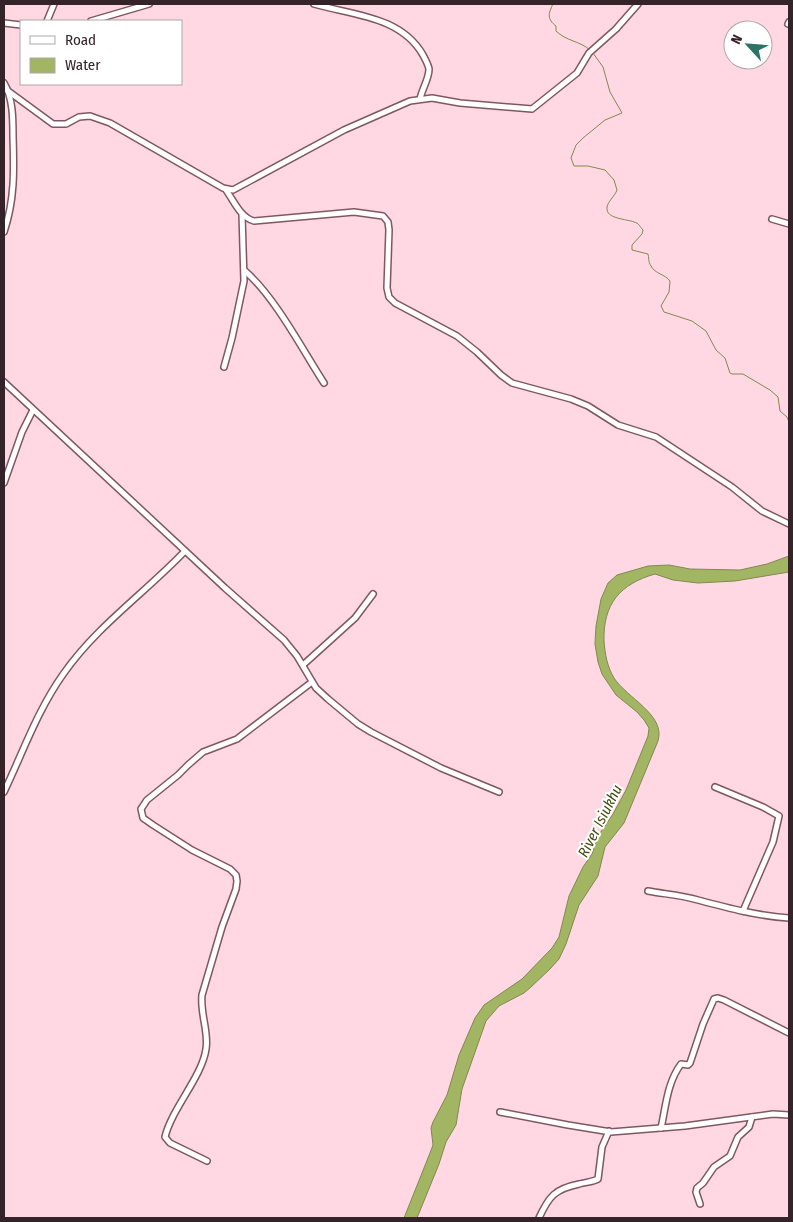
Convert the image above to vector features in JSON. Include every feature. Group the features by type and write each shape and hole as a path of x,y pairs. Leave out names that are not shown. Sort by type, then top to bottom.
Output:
{"street":[{"path":"47,20 54,4"},
{"path":"94,20 149,4"},
{"path":"314,4 351,12 372,19 394,28 414,40 429,68 420,99"},
{"path":"226,190 236,189 258,175 344,130 410,101 432,98 460,103 532,109 577,73 592,51 638,4"},
{"path":"4,23 20,26"},
{"path":"4,83 8,91 13,126 15,174 11,204 4,232"},
{"path":"8,91 54,124 66,124 79,117 90,116 110,122 226,190 242,214 248,219 254,221 354,212 382,216 388,222 389,230 387,288 389,297 395,303 457,336 512,383 572,399 588,406 618,425 656,437 732,487 762,511 789,524"},
{"path":"224,367 232,338 245,271 242,214"},
{"path":"772,219 789,224"},
{"path":"245,271 260,286 279,312 324,383"},
{"path":"4,382 284,640 322,694 364,728 441,768 499,792"},
{"path":"4,483 22,432 33,410"},
{"path":"4,792 39,715 52,691 70,665 86,646 165,572 185,550"},
{"path":"303,665 355,618 373,594"},
{"path":"207,1162 170,1144 165,1137 174,1115 197,1073 206,1050 201,1005 202,995 222,927 236,889 237,878 230,868 192,850 152,825 143,818 141,809 147,800 203,752 236,738 312,682"},
{"path":"715,787 763,807 779,816 773,842 743,911"},
{"path":"648,891 688,898 725,908 789,918"},
{"path":"661,1128 666,1100 673,1078 681,1064 688,1065 690,1063 703,1024 715,999 719,998 734,1004 789,1033"},
{"path":"500,1112 609,1131 661,1128 773,1114 789,1115"},
{"path":"700,1204 696,1192 697,1188 703,1183 714,1167 730,1156 738,1136 749,1128 752,1117"},
{"path":"539,1218 546,1204 556,1192 567,1187 598,1179 602,1147 609,1131"}],"water":[{"path":"789,556 789,572 735,581 698,583 673,580 655,574 632,583 616,597 610,606 604,628 604,646 608,664 614,678 651,715 659,732 658,741 624,823 605,847 598,876 579,905 559,959 524,993 499,1006 486,1021 462,1089 456,1125 446,1142 417,1218 404,1218 433,1145 431,1128 433,1122 447,1095 459,1055 475,1018 484,1005 522,979 552,948 559,937 569,896 583,867 592,854 598,836 626,790 648,736 649,728 644,720 616,695 602,674 598,662 595,644 596,626 601,599 608,583 617,575 648,566 669,565 690,569 740,570 767,564"}],"waterway":[{"path":"553,4 549,16 556,26 556,31 590,50"},
{"path":"593,53 603,67 610,92 622,113 605,120 576,145 571,158 574,166 588,166 605,170 614,180 617,190 608,204 608,212 613,216 638,224 643,230 642,234 632,245 632,250 648,254 649,263 653,269 670,281 669,292 661,306 664,312 692,321 706,331 716,350 725,358 730,373 743,374 770,390 778,397 780,411 787,417 789,422"}],"water label":[{"name":"River Isiukhu","path":"600,821"}]}
